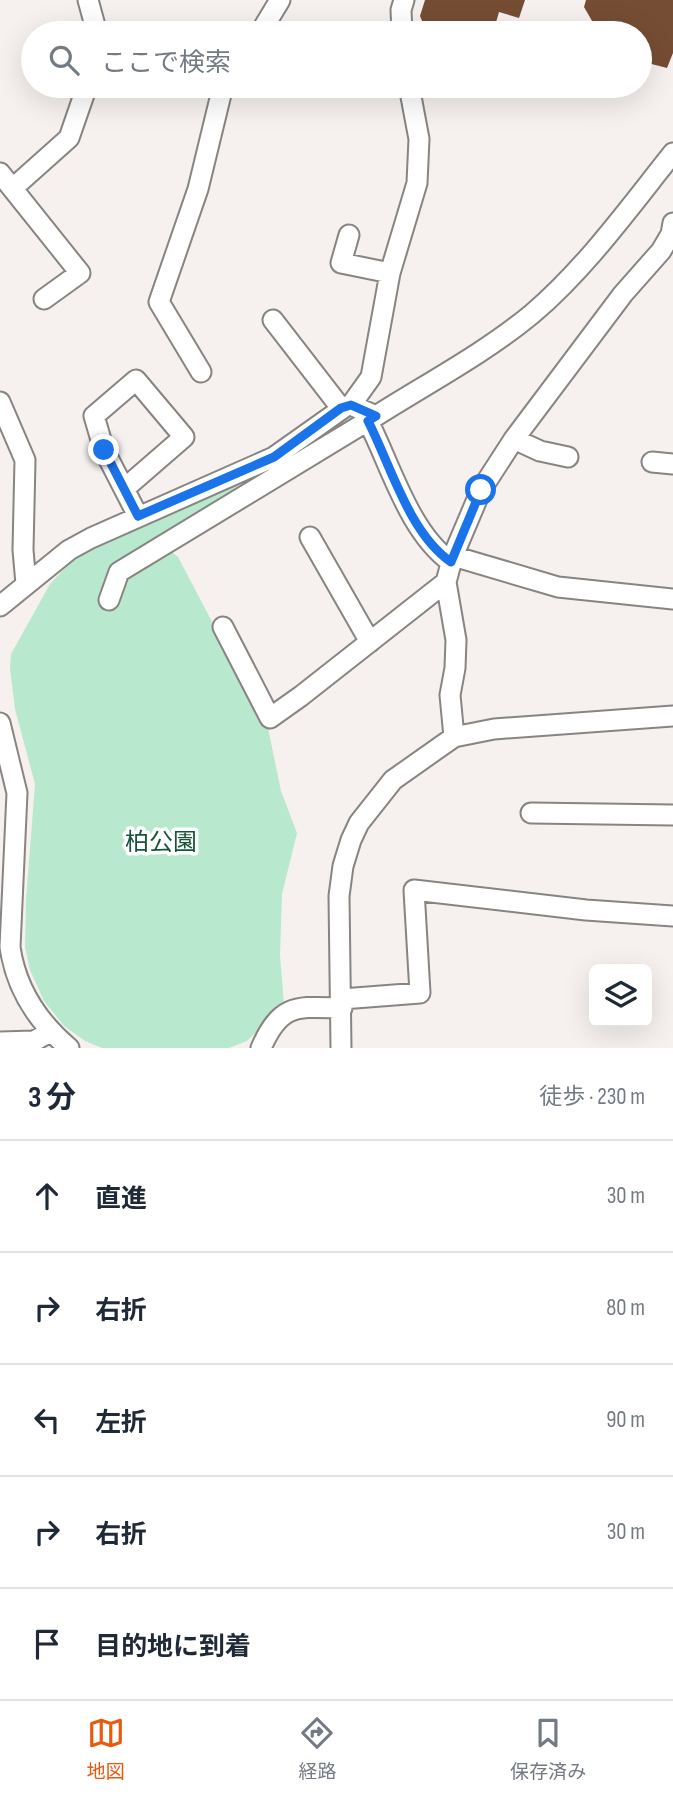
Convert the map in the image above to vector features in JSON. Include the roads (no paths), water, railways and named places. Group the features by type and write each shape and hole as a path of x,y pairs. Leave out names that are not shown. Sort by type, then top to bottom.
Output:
{"street":[{"path":"88,0 94,21"},
{"path":"267,21 280,0"},
{"path":"401,21 404,0"},
{"path":"13,188 69,138 83,98"},
{"path":"201,372 159,302 198,189 220,98"},
{"path":"0,606 80,543 274,457 346,407 371,377 390,274 417,183 419,139 412,98"},
{"path":"108,600 119,572 372,419 493,342 534,312 573,274 670,166"},
{"path":"0,173 80,273 44,299"},
{"path":"454,737 450,695 456,640 446,582 452,559 481,490 514,439 623,295 661,251 671,234 673,223"},
{"path":"349,235 341,263 390,274"},
{"path":"273,320 346,407 372,419 392,475 420,527 441,555 558,587 673,599"},
{"path":"124,489 184,438 136,380 94,416 104,450 124,489 138,516"},
{"path":"0,402 25,460 23,550 26,584"},
{"path":"514,439 540,451 568,457"},
{"path":"652,462 673,464"},
{"path":"310,537 370,642"},
{"path":"223,627 270,718 446,582"},
{"path":"341,1048 339,896 343,866 359,823 393,780 454,737 494,729 673,716"},
{"path":"0,723 17,793 10,947 12,960 23,995 50,1032 69,1048"},
{"path":"531,813 673,815"},
{"path":"261,1048 269,1030 287,1011 420,993 414,890 586,910 673,916"},
{"path":"0,1042 34,1041 50,1032"}],"park label":[{"name":"柏公園","path":"161,842"}]}
